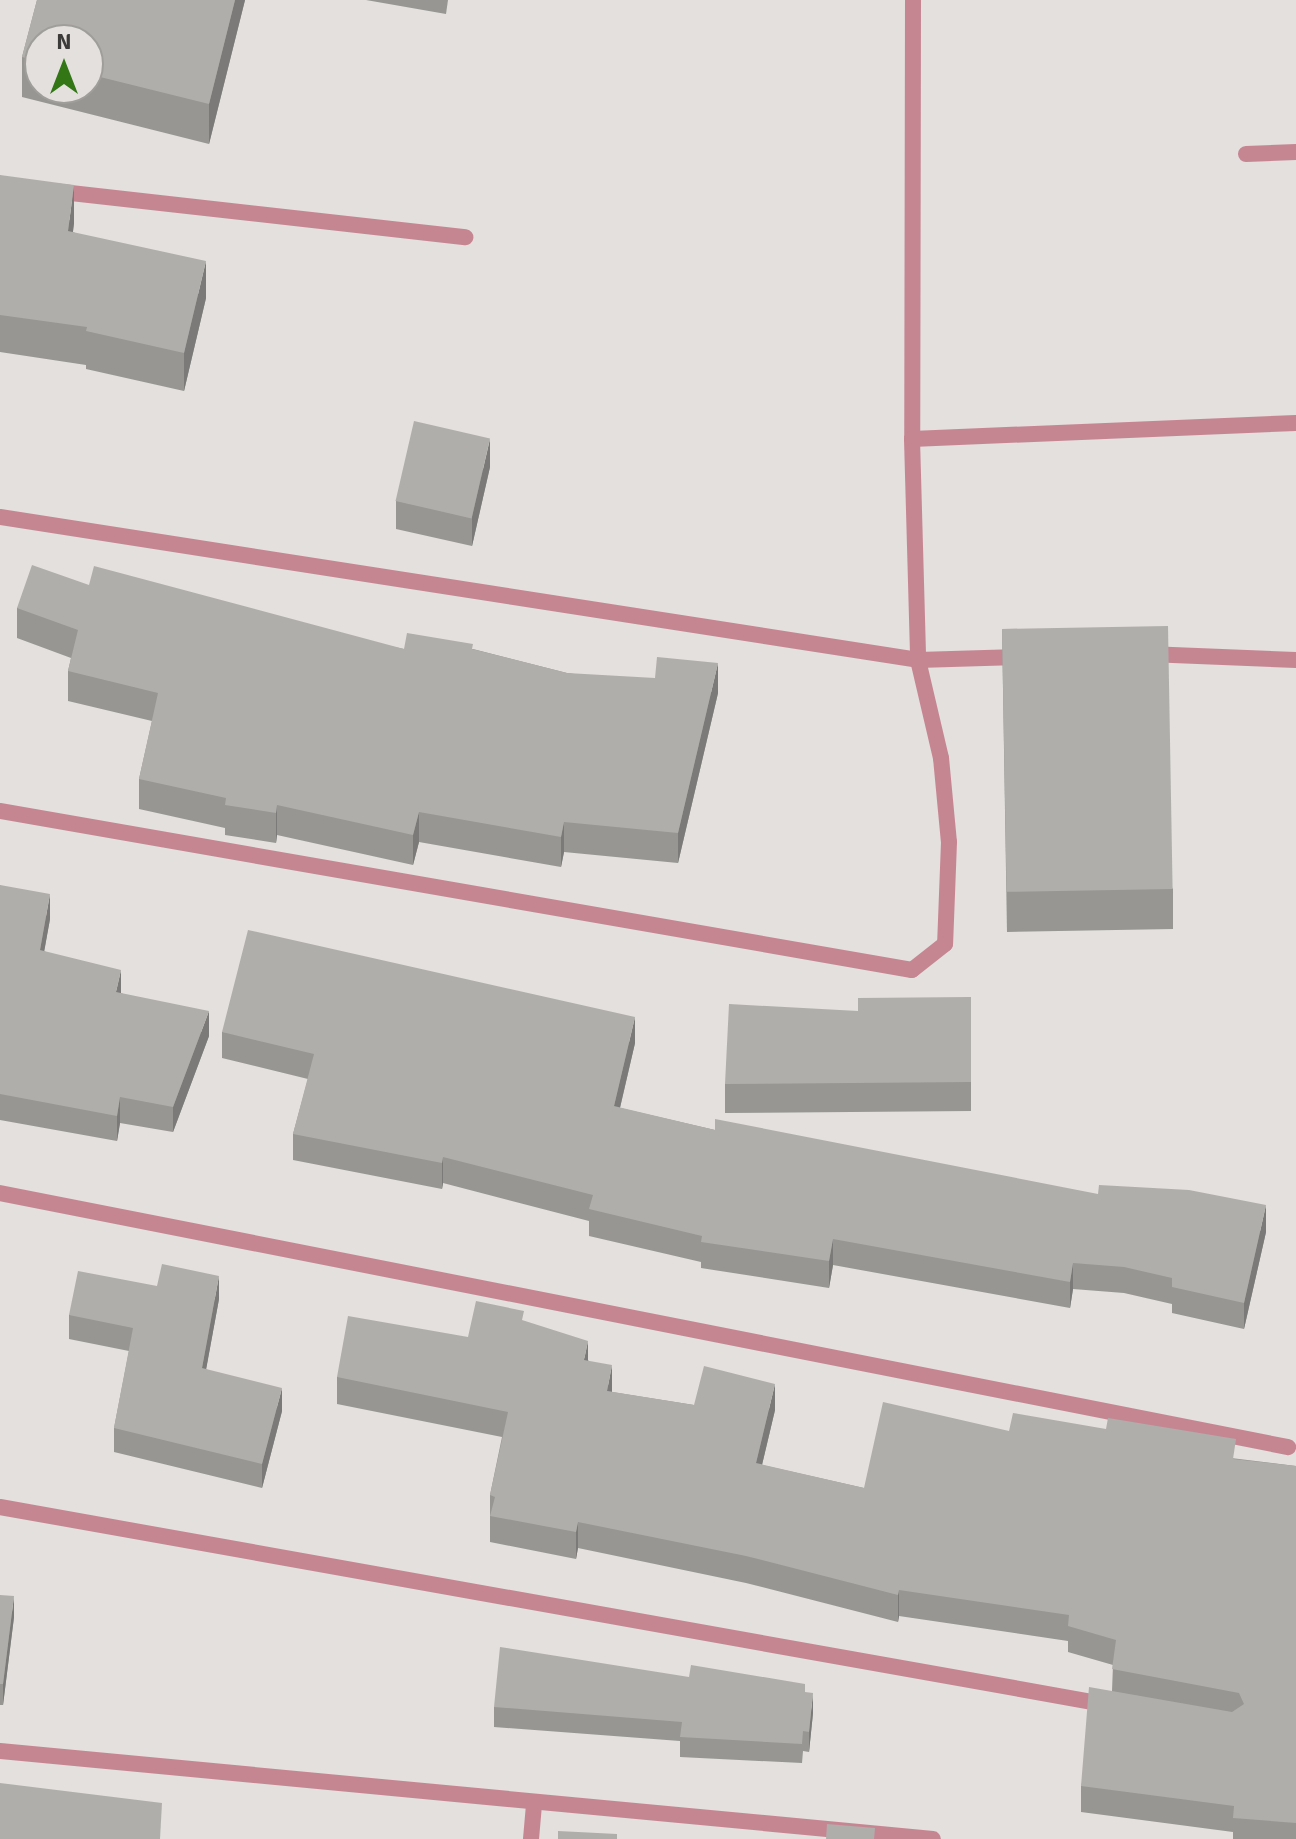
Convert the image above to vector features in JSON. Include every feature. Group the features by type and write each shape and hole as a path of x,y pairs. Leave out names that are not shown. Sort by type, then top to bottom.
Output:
{"street":[{"path":"0,811 912,970 945,944 949,842 941,758 918,660 912,439 913,0"},
{"path":"1246,154 1296,152"},
{"path":"31,189 465,237"},
{"path":"912,439 1296,423"},
{"path":"0,517 918,660 1041,657"},
{"path":"1133,655 1296,660"},
{"path":"0,1193 1288,1447"},
{"path":"0,1507 1124,1708"},
{"path":"0,1751 933,1839"},
{"path":"531,1839 534,1802"}],"building":[{"path":"37,0 235,0 209,104 104,78 104,24 31,24"},
{"path":"0,175 74,185 68,231 206,261 184,353 86,331 87,327 0,315"},
{"path":"414,421 490,439 472,518 396,501"},
{"path":"32,565 89,585 94,566 404,649 407,633 473,644 472,649 567,673 655,678 657,657 718,663 678,833 564,822 561,837 419,812 413,835 277,805 276,813 225,805 226,798 139,779 158,693 68,671 78,630 17,608"},
{"path":"1168,626 1173,889 1007,892 1002,629"},
{"path":"0,885 50,894 40,950 121,970 116,992 209,1011 173,1107 120,1097 117,1116 0,1094"},
{"path":"248,930 635,1017 614,1106 715,1130 715,1119 1098,1194 1099,1185 1189,1190 1266,1205 1244,1303 1172,1287 1172,1278 1124,1267 1073,1263 1070,1282 833,1239 829,1261 701,1242 702,1236 589,1209 593,1195 443,1157 442,1163 293,1134 314,1054 222,1032"},
{"path":"971,997 971,1082 725,1084 729,1004 858,1011 858,998"},
{"path":"162,1264 219,1276 202,1368 282,1388 262,1464 114,1428 133,1328 69,1315 78,1271 157,1286"},
{"path":"476,1301 524,1311 522,1320 588,1341 584,1360 612,1365 607,1391 694,1405 704,1366 775,1384 756,1463 864,1488 883,1402 1009,1431 1013,1413 1106,1429 1108,1418 1236,1439 1233,1459 1296,1466 1296,1823 1233,1818 1234,1806 1081,1786 1089,1687 1232,1712 1244,1704 1239,1693 1112,1669 1116,1640 1068,1626 1069,1615 899,1590 898,1595 746,1556 578,1522 576,1532 490,1516 495,1497 490,1495 508,1412 337,1377 348,1316 468,1337"},
{"path":"0,1595 14,1596 3,1684 0,1684"},
{"path":"500,1647 689,1677 691,1665 805,1684 805,1692 813,1693 809,1732 803,1731 802,1744 680,1737 682,1722 494,1707"},
{"path":"0,1783 162,1803 160,1839 0,1839"},
{"path":"827,1824 875,1828 874,1839 826,1839"},
{"path":"558,1831 617,1834 617,1839 558,1839"}]}
